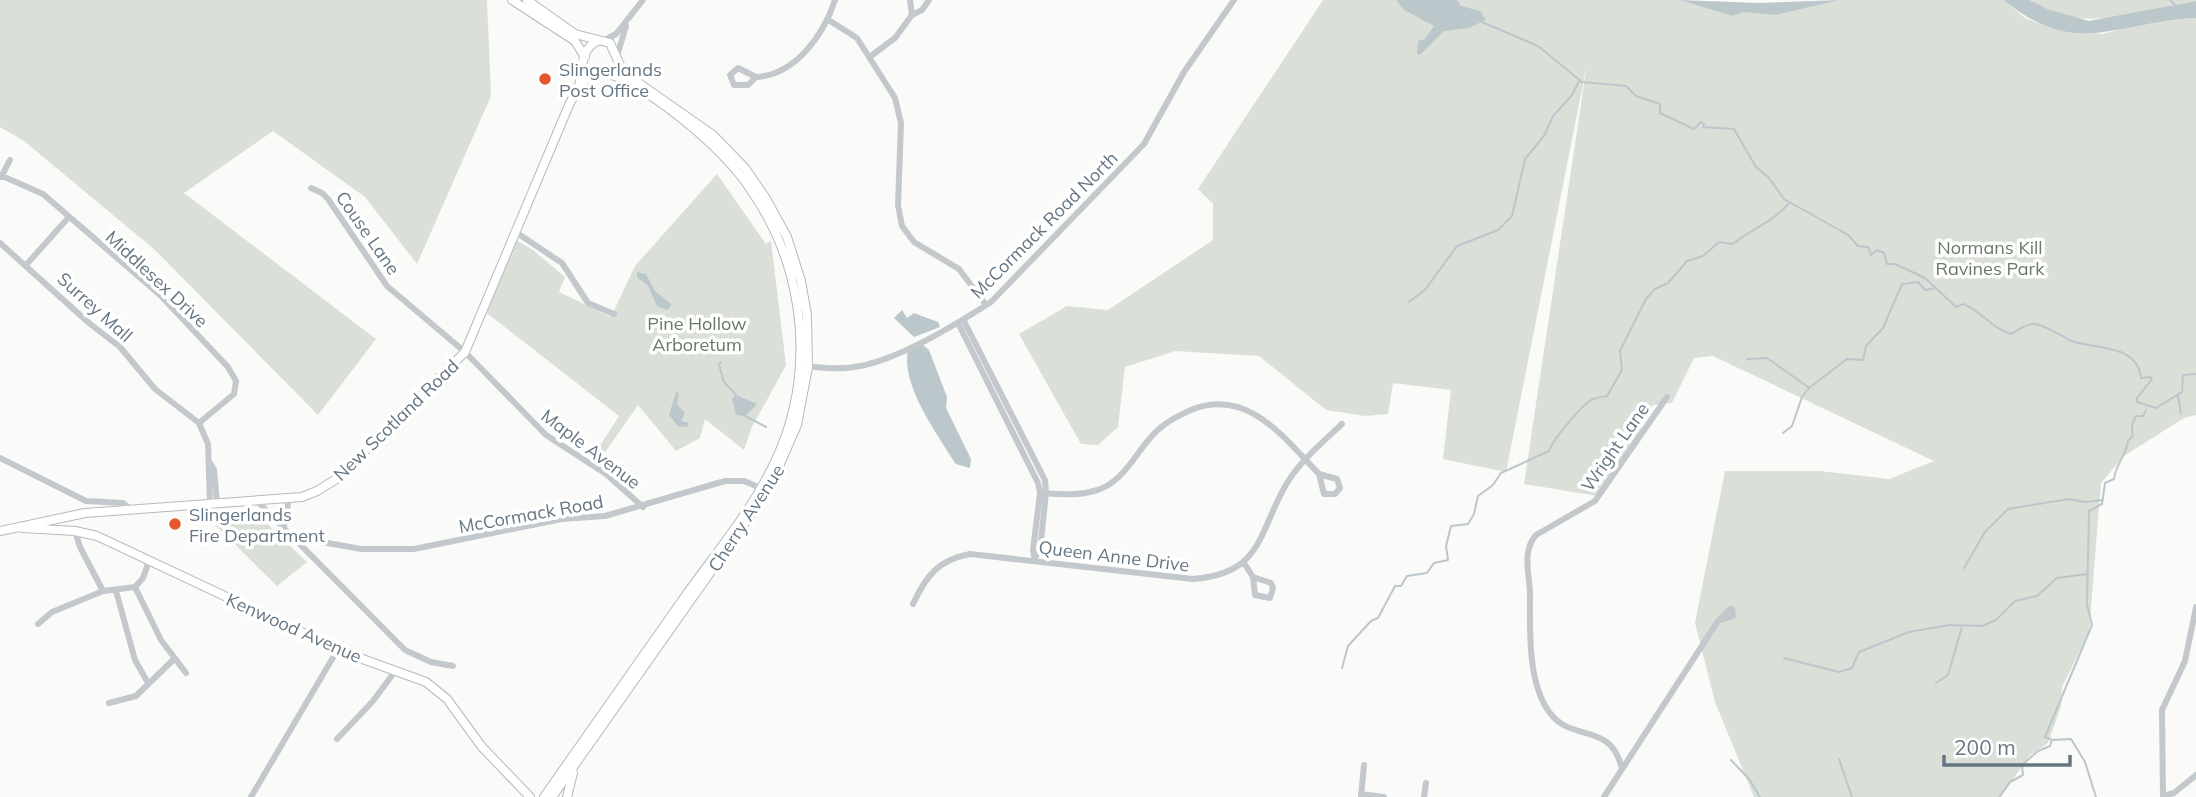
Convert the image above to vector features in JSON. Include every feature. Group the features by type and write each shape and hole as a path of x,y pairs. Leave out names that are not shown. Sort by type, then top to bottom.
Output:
{"main road":[{"path":"512,0 575,41 591,69 603,72"},
{"path":"527,0 575,34 602,40 614,47 617,58 612,68 587,78 579,86"},
{"path":"585,58 591,44 602,40"},
{"name":"New Scotland Road","path":"0,531 67,515 289,498 311,494 338,478 465,352 514,231 579,86 585,58"},
{"name":"Cherry Avenue","path":"544,797 591,738 785,459 797,425 804,366 807,315 801,281 787,237 765,197 721,143 684,112 624,72 617,58"},
{"name":"Cherry Avenue","path":"603,72 629,83 698,133 732,164 752,191 775,230 790,272 799,316 804,366"},
{"name":"Kenwood Avenue","path":"17,527 75,531 97,536 338,649 418,678 441,693 482,747 530,797"},
{"path":"567,797 574,761"},
{"name":"Cherry Avenue","path":"552,797 574,761"}],"street":[{"path":"602,40 616,34 643,0"},
{"path":"756,77 776,72 797,59 812,44 835,0"},
{"path":"910,0 912,15"},
{"path":"871,56 895,38 912,15 922,10 929,0"},
{"name":"McCormack Road North","path":"804,366 848,368 877,362 961,322 986,305 1144,144 1184,72 1234,0"},
{"path":"617,58 632,15"},
{"path":"827,19 847,29 871,56 899,112 898,205 902,226 914,242 959,270 986,305"},
{"path":"0,176 10,160"},
{"name":"Middlesex Drive","path":"0,176 43,194 176,310 235,377 237,385 231,398 199,423"},
{"name":"Couse Lane","path":"311,188 328,199 387,286 465,352"},
{"path":"27,264 68,218"},
{"path":"514,231 562,263 588,303 614,314"},
{"name":"Surrey Mall","path":"0,243 27,264 89,323 120,347 155,389 199,423"},
{"path":"961,322 1012,422 1043,493 1095,491 1114,481 1130,466 1152,436 1166,425 1191,410 1216,404 1241,407 1261,417 1319,474"},
{"name":"Maple Avenue","path":"465,352 546,435 606,474 643,506"},
{"name":"Wright Lane","path":"1622,769 1617,754 1608,741 1560,722 1545,706 1528,644 1527,561 1531,540 1536,535 1595,501 1667,397"},
{"path":"199,423 208,444 209,463 214,470 213,504"},
{"path":"1253,577 1244,563 1255,552 1288,481 1305,459 1342,424"},
{"path":"0,458 86,501 122,503 132,509"},
{"name":"McCormack Road","path":"294,537 361,550 414,549 643,506 724,481 744,481 764,490"},
{"name":"Queen Anne Drive","path":"1035,558 1040,550 1043,493"},
{"path":"284,526 289,498"},
{"path":"256,500 405,650 431,662 453,666"},
{"path":"75,531 80,547 103,591"},
{"name":"Queen Anne Drive","path":"913,604 928,574 941,563 956,556 984,554 1035,558 1193,579 1214,578 1244,563"},
{"path":"38,624 52,612 103,591 135,587 143,578 149,561"},
{"path":"135,587 173,660 186,673"},
{"path":"116,591 135,660 148,683"},
{"path":"2196,607 2185,661 2162,710 2162,796 2174,793 2196,775"},
{"path":"1604,797 1718,621"},
{"path":"251,797 338,649"},
{"path":"109,703 135,696 173,660"},
{"path":"337,739 373,701 396,670"},
{"path":"1364,765 1361,795 1384,797"},
{"path":"1424,797 1426,783"}],"green space":[{"path":"0,0 487,0 491,96 417,264 365,197 273,131 184,193 376,339 318,415 155,250 24,141 0,127"},
{"name":"Normans Kill Ravines Park","path":"1323,0 1679,0 1732,16 1744,11 1776,15 1840,0 2004,0 2025,18 2048,27 2102,34 2149,22 2196,18 2196,415 2184,418 2124,456 2101,483 2089,632 2062,687 2061,706 2048,743 2030,755 2001,797 1754,797 1715,702 1695,623 1725,471 1820,471 1889,479 1934,461 1713,356 1694,358 1672,403 1653,405 1635,440 1598,496 1524,484 1587,64 1506,472 1443,459 1451,390 1393,383 1388,414 1365,416 1326,410 1259,356 1175,351 1125,367 1118,427 1098,445 1081,444 1019,334 1067,306 1108,310 1213,240 1213,204 1198,189"},
{"path":"2029,0 2196,1 2091,19 2050,11"},
{"name":"Pine Hollow Arboretum","path":"717,174 766,244 771,241 786,365 751,429 744,450 705,419 700,438 676,451 638,405 597,464 591,460 619,416 487,313 516,240 533,250 565,277 559,292 611,317 635,266"},
{"path":"252,509 307,562 277,586 216,526 213,513"}],"shaded area":[{"path":"1396,0 1457,0 1461,6 1480,11 1486,20 1468,28 1444,31 1421,54 1417,54 1418,41 1425,39 1434,26 1404,10"},
{"path":"1679,0 1759,3 1840,0 1776,15 1744,12 1732,16"},
{"path":"2004,0 2029,0 2047,9 2089,21 2196,1 2196,18 2097,33 2075,33 2053,29 2029,18"},
{"path":"637,272 646,274 655,291 672,305 667,310 657,306 648,286 637,277"},
{"path":"902,310 907,318 914,313 938,322 940,327 914,337 894,318"},
{"path":"923,345 929,350 947,397 946,408 971,459 970,468 956,464 928,420 914,391 909,377 908,350"},
{"path":"676,392 679,393 677,404 685,413 681,421 689,423 687,427 678,426 669,415"},
{"path":"736,395 757,404 745,416 736,415 732,398"}],"waterway":[{"path":"2170,0 2176,6"},
{"path":"1482,22 1538,46 1582,82 1626,86 1636,96 1660,104 1660,113 1694,129 1701,122 1703,127 1734,129 1756,167 1769,178 1784,199 1848,235 1858,246 1868,247 1871,255 1877,250 1884,253 1887,264 1895,264 1925,278 1956,307 1963,304 1969,307 2004,332 2011,334 2035,324 2069,340 2112,349 2131,358 2138,366 2141,378 2152,379 2137,398 2137,402 2156,408 2182,392 2183,375 2196,374"},
{"path":"1409,302 1425,290 1457,246 1498,230 1512,216 1525,159 1544,136 1553,116 1572,95 1579,81"},
{"path":"1342,668 1348,646 1371,621 1378,618 1395,586 1401,586 1407,576 1427,573 1434,563 1448,560 1446,546 1451,526 1468,524 1474,514 1478,496 1493,485 1501,473 1549,451 1561,432 1586,404 1593,399 1607,396 1622,370 1620,351 1646,299 1655,289 1668,283 1687,261 1703,256 1719,242 1733,244 1777,215 1789,203"},
{"path":"1783,433 1792,426 1802,397 1809,388 1847,359 1863,360 1866,346 1883,328 1902,284 1918,282 1925,290 1935,288"},
{"path":"1747,359 1767,358 1808,387"},
{"path":"721,362 719,365 724,382 736,395"},
{"path":"2178,395 2181,414"},
{"path":"1999,797 2010,782 2023,775 2022,765 2038,751 2050,746 2052,740 2045,737 2092,625 2087,604 2089,511 2102,504 2105,483 2114,479 2128,441 2133,436 2132,428 2136,416 2143,416 2146,410"},
{"path":"745,416 766,427"},
{"path":"1964,568 1985,532 2008,509 2069,499 2085,502 2103,500"},
{"path":"1784,658 1839,672 1852,668 1859,652 1909,632 1950,625 1982,626 1996,620 2015,601 2037,596 2057,578 2087,574"},
{"path":"1936,683 1948,675 1962,627"},
{"path":"2052,740 2071,739 2085,762 2096,797"},
{"path":"1839,759 1852,797"},
{"path":"1731,760 1749,779 1760,797"}],"place":[{"name":"Slingerlands Post Office","path":"545,79"},
{"name":"Slingerlands Fire Department","path":"175,524"}]}
